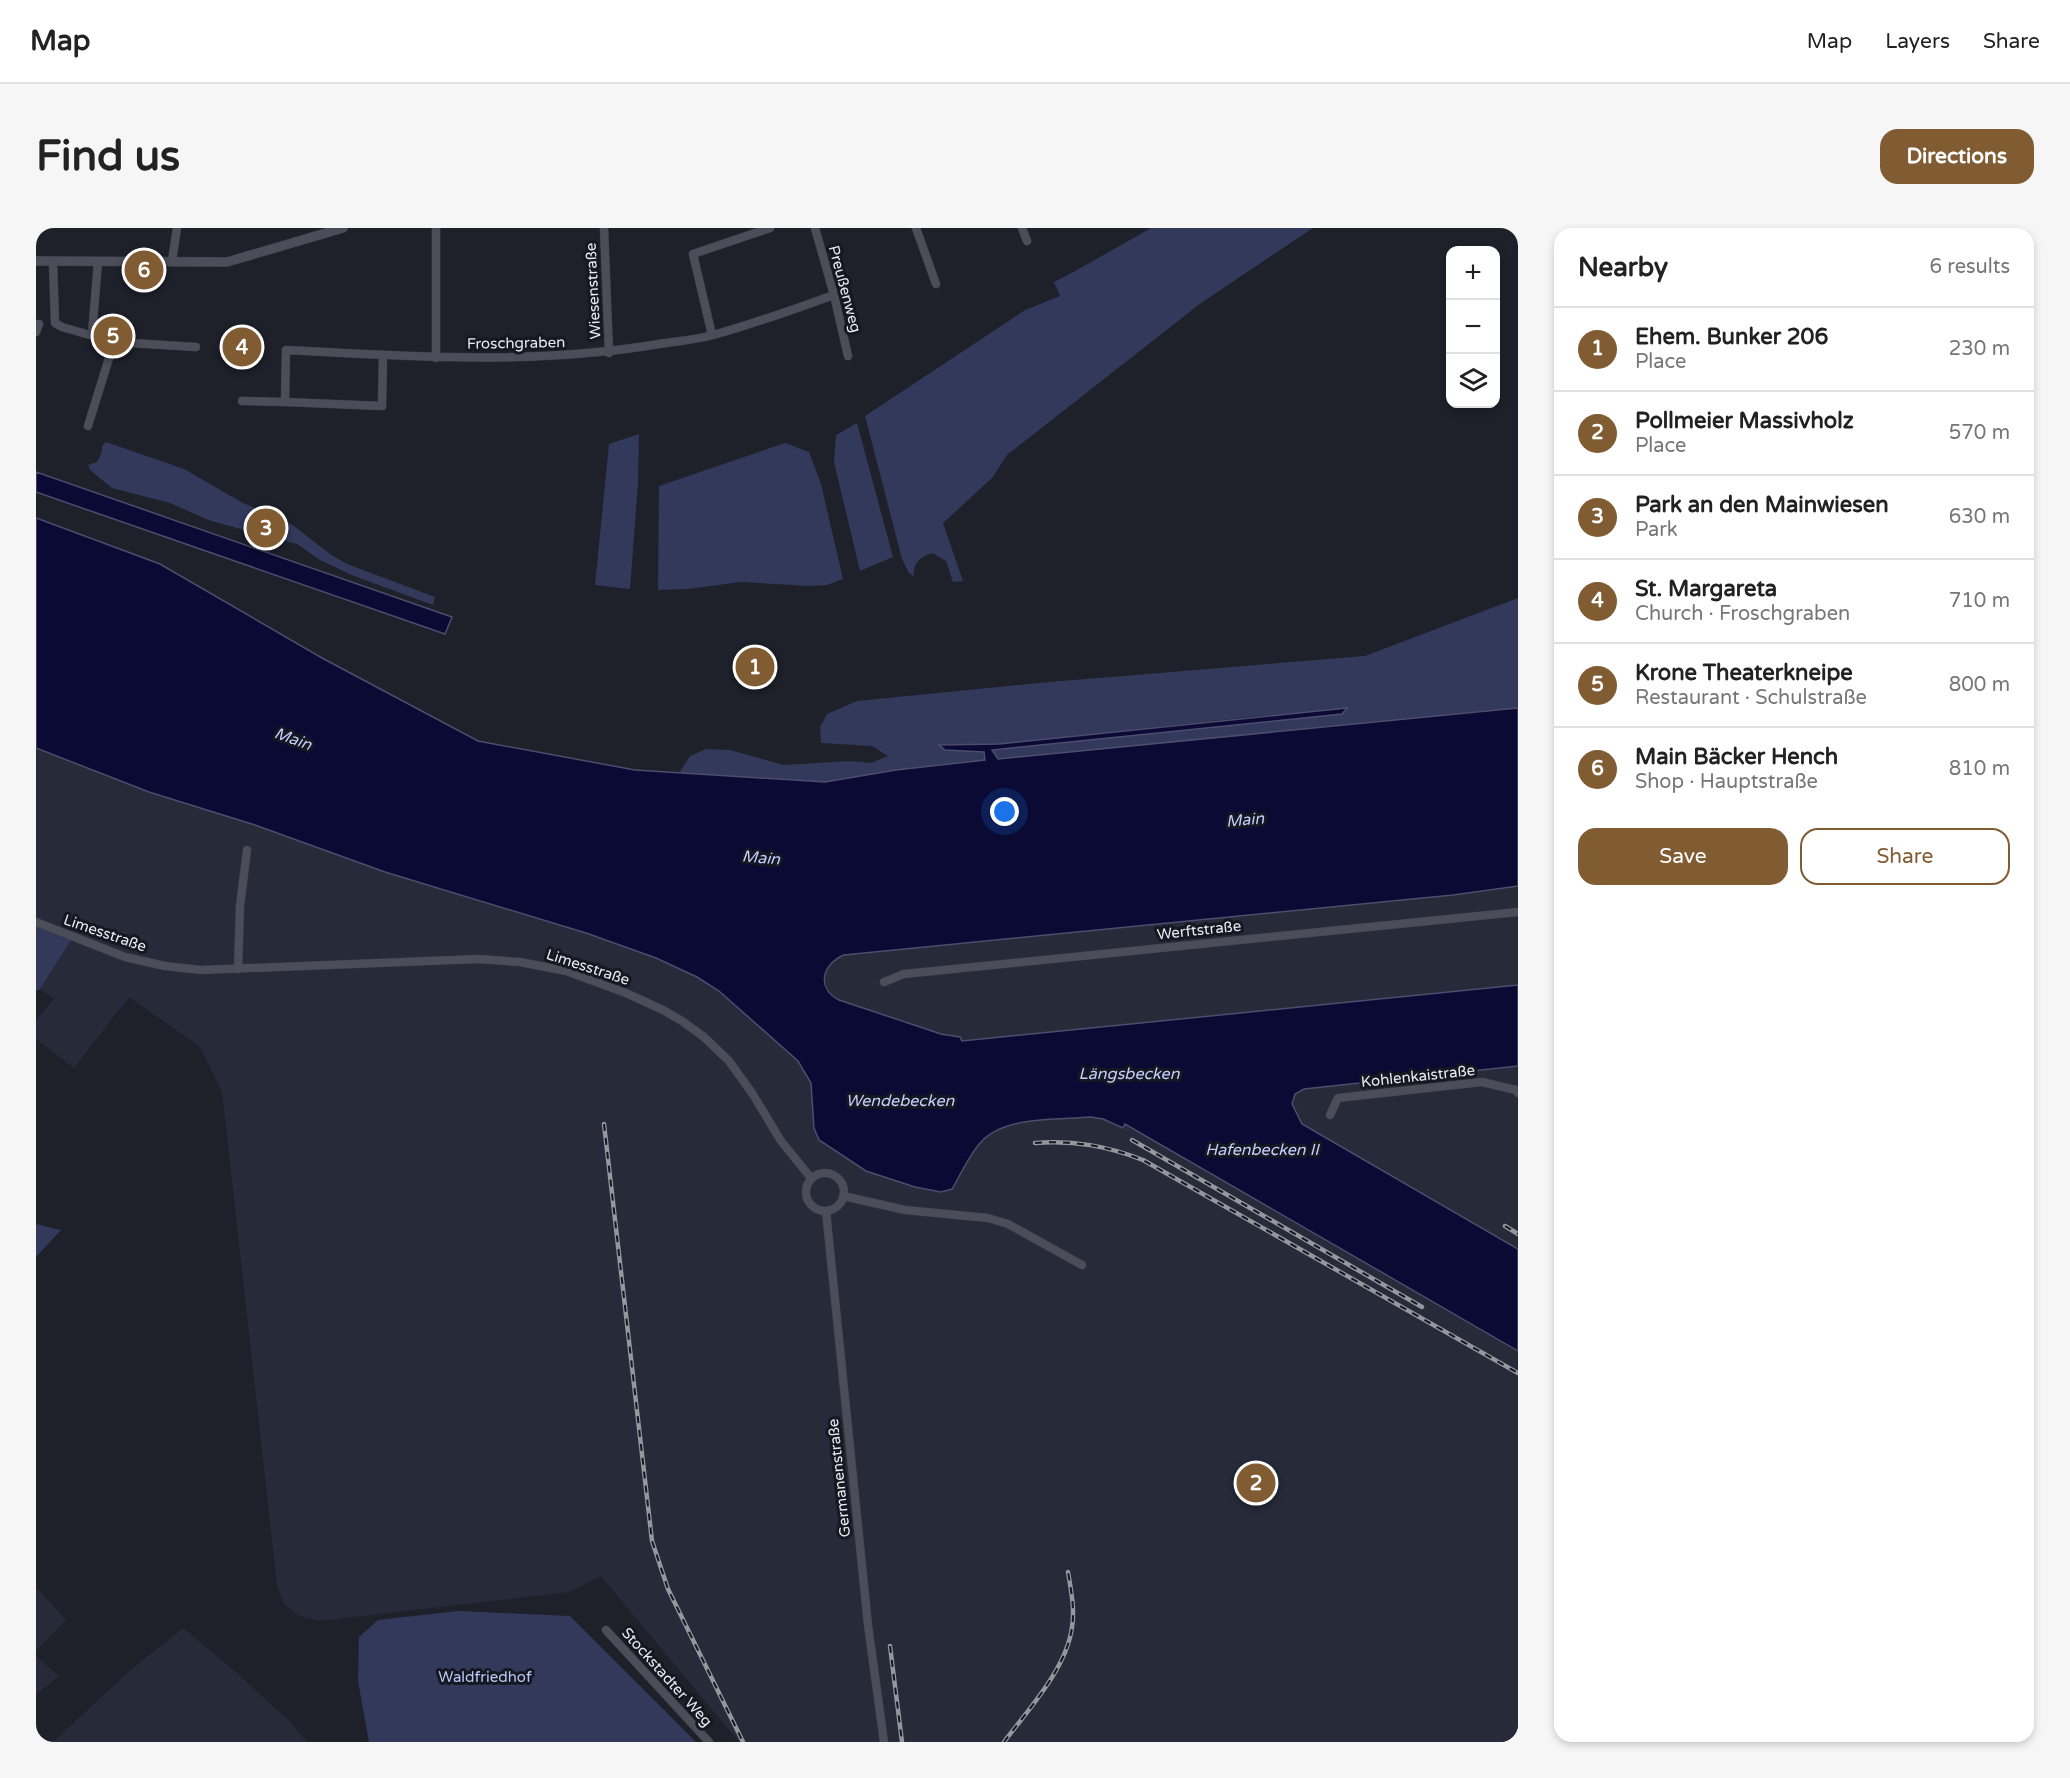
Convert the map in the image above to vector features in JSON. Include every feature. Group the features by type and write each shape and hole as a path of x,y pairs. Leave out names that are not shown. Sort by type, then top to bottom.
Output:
{"street":[{"path":"171,261 177,228"},
{"path":"36,261 227,262 343,228"},
{"path":"436,228 436,358"},
{"name":"Wiesenstraße","path":"604,228 609,353"},
{"path":"712,336 693,254 770,228"},
{"name":"Preußenweg","path":"815,228 834,294 848,356"},
{"path":"916,228 936,284"},
{"path":"1022,228 1027,242"},
{"path":"92,334 98,261"},
{"path":"53,262 55,323 114,342 196,347"},
{"name":"Froschgraben","path":"285,402 286,350 436,358 539,358 609,353 712,336 782,314 834,294"},
{"path":"88,426 114,342"},
{"path":"242,401 382,406 383,355"},
{"path":"238,969 240,906 247,850"},
{"name":"Werftstraße","path":"884,982 904,974 1518,912"},
{"name":"Limesstraße","path":"36,922 125,957 165,966 201,970 478,959 543,965 601,984 663,1010 704,1037 729,1061 752,1093 781,1141 811,1178"},
{"name":"Kohlenkaistraße","path":"1330,1115 1338,1098 1482,1082 1516,1090 1518,1093"},
{"path":"822,1173 834,1175 842,1184 843,1196 838,1205 826,1211 815,1208 807,1200 806,1188 811,1178 822,1173"},
{"path":"843,1196 904,1210 988,1218 1008,1224 1082,1265"},
{"name":"Germanenstraße","path":"826,1211 868,1625 884,1742"},
{"name":"Stockstadter Weg","path":"606,1629 709,1742"}],"shaded area":[{"path":"36,748 149,792 255,825 385,872 586,933 656,958 834,959 844,955 1453,895 1518,886 1518,1742 739,1742 601,1576 570,1592 319,1621 299,1616 284,1604 277,1586 222,1092 200,1047 129,997 74,1068 36,1039 36,1020 54,999 40,989 73,937 36,922"},
{"path":"36,1587 66,1620 36,1651"},
{"path":"183,1628 239,1675 289,1721 307,1742 53,1742 127,1673"},
{"path":"36,1656 59,1676 36,1695"}],"green space":[{"path":"1151,228 1313,228 1201,303 1007,455 992,478 943,523 963,581 953,582 946,561 932,553 918,561 914,576 909,573 902,559 865,416 1025,310 1060,296 1054,282"},
{"path":"857,423 893,557 860,571 834,462 836,435"},
{"path":"639,434 638,484 630,589 595,585 609,444"},
{"path":"106,442 184,469 243,503 290,523 330,554 347,564 435,597 433,605 354,576 320,560 297,544 211,521 170,503 112,488 90,470 88,465 97,462 102,446"},
{"path":"785,443 809,452 821,484 843,579 827,585 741,582 688,589 658,590 659,486"},
{"path":"1518,598 1518,708 998,759 992,750 1342,714 1346,709 1248,717 999,744 940,745 945,750 984,752 985,760 896,770 825,782 679,773 690,756 706,749 730,750 784,765 850,761 871,763 888,756 872,746 821,743 820,727 827,714 857,701 1049,682 1365,656"},
{"path":"36,922 73,937 40,989 36,991"},
{"path":"36,1224 61,1230 36,1257"},
{"name":"Waldfriedhof","path":"458,1611 570,1616 696,1742 369,1742 358,1681 359,1637 378,1620"}],"water":[{"path":"36,472 452,617 445,634 36,492"},
{"path":"36,518 160,564 322,658 478,741 635,770 825,782 896,770 985,760 984,752 945,750 939,745 999,744 1347,708 1342,714 992,750 998,759 1518,708 1518,886 1453,895 844,955 831,964 825,976 825,983 827,989 839,1000 941,1034 960,1037 962,1041 1518,985 1518,1066 1304,1089 1295,1094 1292,1104 1302,1124 1518,1249 1518,1351 1125,1124 1123,1128 1103,1119 1091,1117 1032,1121 1003,1128 981,1142 952,1189 941,1192 915,1187 866,1171 819,1140 814,1128 811,1083 798,1061 719,991 697,977 656,958 586,933 385,872 255,825 149,792 36,748"}],"railway":[{"path":"604,1124 652,1541 668,1589 743,1742"},
{"path":"1132,1140 1422,1307"},
{"path":"1035,1143 1063,1142 1090,1145 1143,1160 1518,1373"},
{"path":"1505,1226 1518,1234"},
{"path":"1004,1742 1045,1688 1063,1658 1069,1642 1073,1613 1068,1572"},
{"path":"890,1646 902,1742"}],"place":[{"name":"Main Bäcker Hench","path":"144,270"},
{"name":"Krone Theaterkneipe","path":"113,336"},
{"name":"St. Margareta","path":"242,347"},
{"name":"Park an den Mainwiesen","path":"266,528"},
{"name":"Ehem. Bunker 206","path":"755,667"},
{"name":"Pollmeier Massivholz","path":"1256,1483"}],"water label":[{"name":"Main","path":"293,739"},
{"name":"Main","path":"1245,820"},
{"name":"Main","path":"761,858"},
{"name":"Längsbecken","path":"1129,1074"},
{"name":"Wendebecken","path":"900,1101"},
{"name":"Hafenbecken II","path":"1262,1150"}]}
